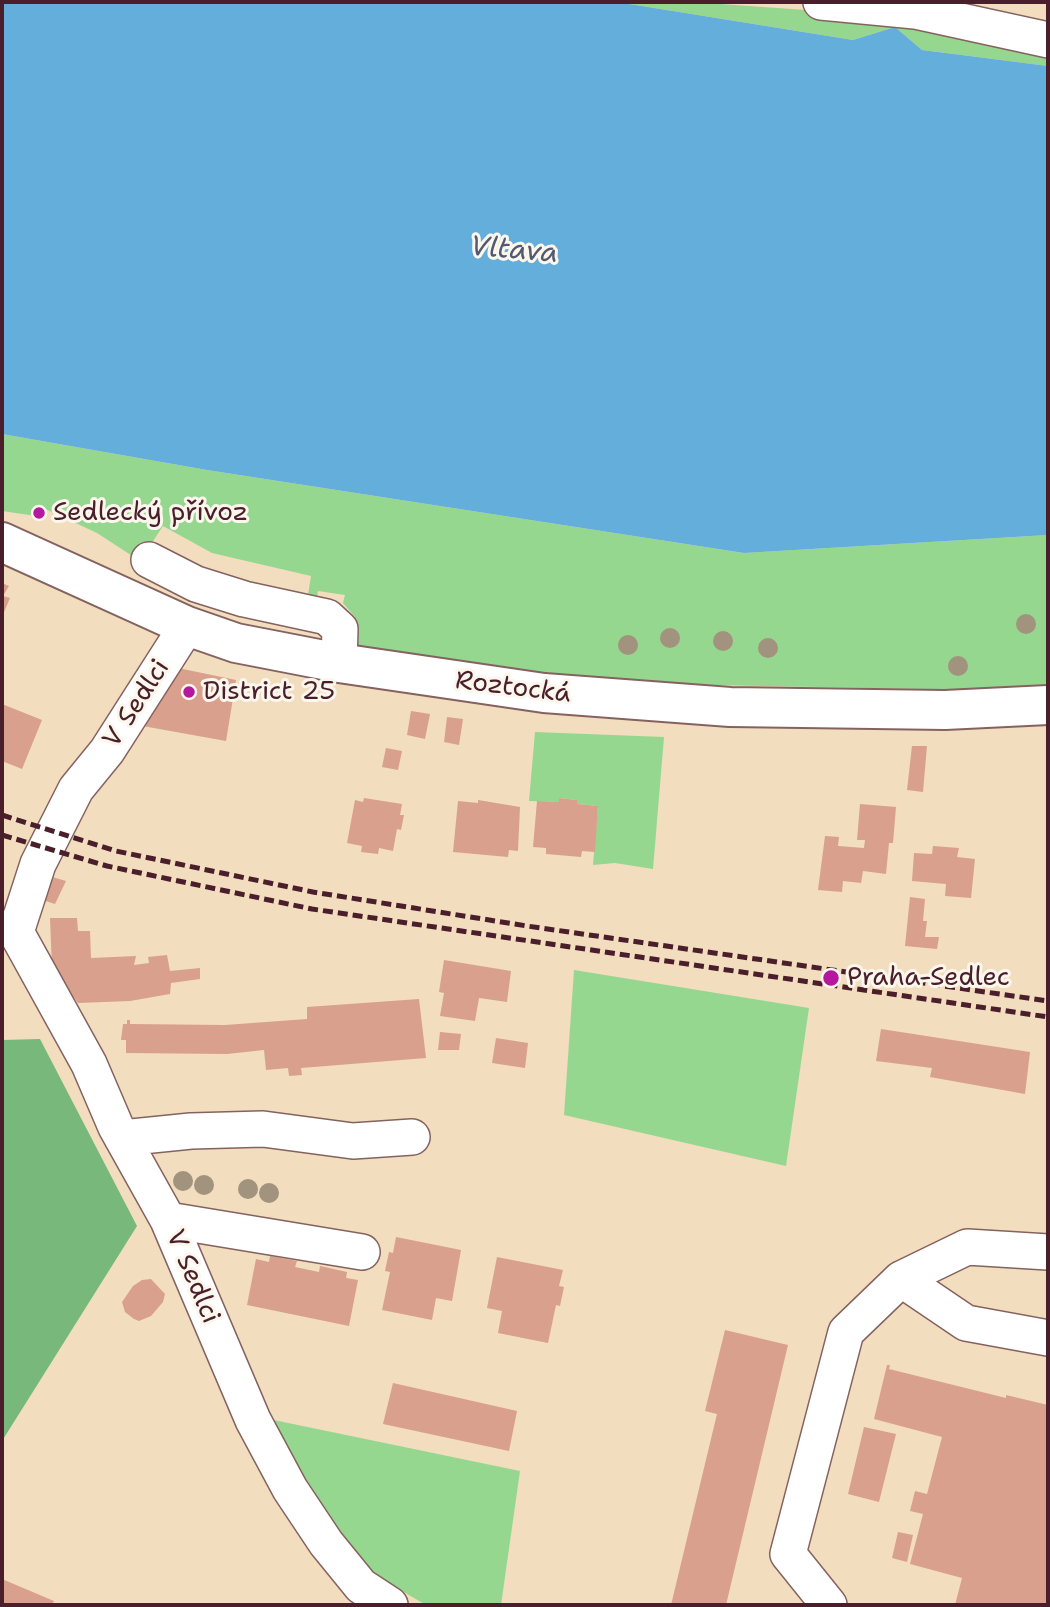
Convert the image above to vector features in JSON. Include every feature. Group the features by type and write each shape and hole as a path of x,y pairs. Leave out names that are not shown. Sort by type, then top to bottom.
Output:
{"main road":[{"name":"Roztocká","path":"2,542 187,626 236,643 340,663 544,693 730,707 945,710 1048,705"}],"street":[{"path":"821,2 915,11 1048,40"},
{"path":"149,560 195,584 232,596 327,617 340,629 340,663"},
{"name":"V Sedlci","path":"187,626 107,751 76,789 38,864 9,930 89,1063 122,1138 168,1220 253,1420 290,1489 326,1543 361,1586 390,1605"},
{"path":"122,1138 191,1131 263,1129 353,1141 412,1137"},
{"path":"168,1220 362,1252"},
{"path":"829,1605 788,1555 846,1332 901,1279 967,1247 1048,1252"},
{"path":"901,1279 965,1323 1048,1338"}],"green space":[{"path":"617,2 693,2 905,17 1048,48 1048,66 922,50 895,27 853,40"},
{"path":"2,434 207,470 744,553 1048,535 1048,686 976,690 710,685 462,664 359,646 354,640 355,617 343,603 345,595 318,591 317,597 308,595 311,576 212,553 163,526 140,561 97,533 41,507 36,516 2,511"},
{"path":"535,732 664,737 653,869 615,863 593,865 598,806 577,804 577,800 559,798 559,802 529,801"},
{"path":"574,970 809,1008 786,1166 564,1115"},
{"path":"40,1039 137,1226 2,1441 2,1040"},
{"path":"264,1418 520,1471 501,1605 426,1605 373,1574 368,1579"}],"water":[{"name":"Vltava","path":"2,2 617,2 853,40 895,27 922,50 1048,66 1048,535 744,553 207,470 2,434"}],"building":[{"path":"2,583 9,586 3,596 10,598 2,617"},
{"path":"178,668 236,680 226,741 137,725"},
{"path":"2,704 42,720 22,769 2,761"},
{"path":"411,711 430,714 425,739 407,735"},
{"path":"447,717 463,719 459,745 444,742"},
{"path":"912,746 927,746 923,792 907,790"},
{"path":"386,748 402,751 398,770 382,767"},
{"path":"364,798 402,804 400,815 404,815 401,830 397,829 393,851 379,848 378,854 361,852 362,846 347,843 355,800 363,802"},
{"path":"559,798 577,800 577,804 598,806 595,852 582,851 581,857 546,854 546,848 533,847 537,801 559,802"},
{"path":"478,800 520,807 518,851 509,850 508,857 453,852 458,801 478,803"},
{"path":"860,804 896,807 893,843 889,843 886,874 863,871 861,883 843,881 842,892 818,890 825,836 839,837 838,846 864,848 865,840 857,840"},
{"path":"933,846 959,848 957,857 975,859 971,898 945,896 946,884 912,881 914,853 932,854"},
{"path":"49,876 66,881 55,904 39,899"},
{"path":"910,897 925,899 925,937 939,937 937,949 905,946"},
{"path":"50,918 77,918 78,931 90,931 91,958 136,956 134,965 149,963 148,957 167,955 170,971 200,968 200,979 171,983 170,994 130,1001 78,1003 52,969"},
{"path":"444,960 511,971 507,1002 479,998 475,1021 440,1016 444,993 439,992"},
{"path":"419,999 426,1058 301,1068 302,1075 289,1076 288,1068 266,1070 264,1050 227,1054 126,1053 126,1040 121,1040 123,1024 127,1024 127,1020 130,1020 130,1024 225,1025 307,1019 307,1007"},
{"path":"881,1029 1030,1052 1025,1094 930,1077 932,1068 876,1061"},
{"path":"440,1032 461,1034 459,1050 438,1050"},
{"path":"496,1038 528,1043 525,1068 492,1063"},
{"path":"396,1237 461,1250 452,1301 436,1298 432,1320 382,1310 390,1272 385,1271"},
{"path":"270,1256 297,1261 295,1267 319,1272 320,1266 347,1272 346,1278 358,1280 349,1326 247,1305 256,1259 269,1262"},
{"path":"497,1257 563,1270 559,1286 564,1287 560,1306 556,1305 548,1343 498,1333 502,1311 487,1308"},
{"path":"151,1279 165,1294 163,1302 151,1316 139,1321 125,1312 122,1302 133,1286 142,1280"},
{"path":"725,1330 788,1345 726,1605 671,1605 717,1414 705,1411"},
{"path":"887,1365 890,1365 889,1369 1006,1398 1006,1395 1048,1405 1048,1605 955,1605 962,1578 910,1564 923,1514 910,1511 915,1491 927,1494 942,1437 874,1419"},
{"path":"393,1383 517,1411 509,1451 383,1424"},
{"path":"864,1427 896,1434 879,1502 848,1494"},
{"path":"898,1532 913,1535 907,1562 892,1558"},
{"path":"2,1579 54,1601 52,1605 2,1605"}],"railway":[{"path":"2,815 116,851 313,892 527,926 1048,1001"},
{"path":"2,835 107,866 312,909 1048,1017"}],"place":[{"name":"Sedlecký přívoz","path":"39,513"},
{"name":"District 25","path":"189,692"},
{"name":"Praha-Sedlec","path":"831,978"}]}
